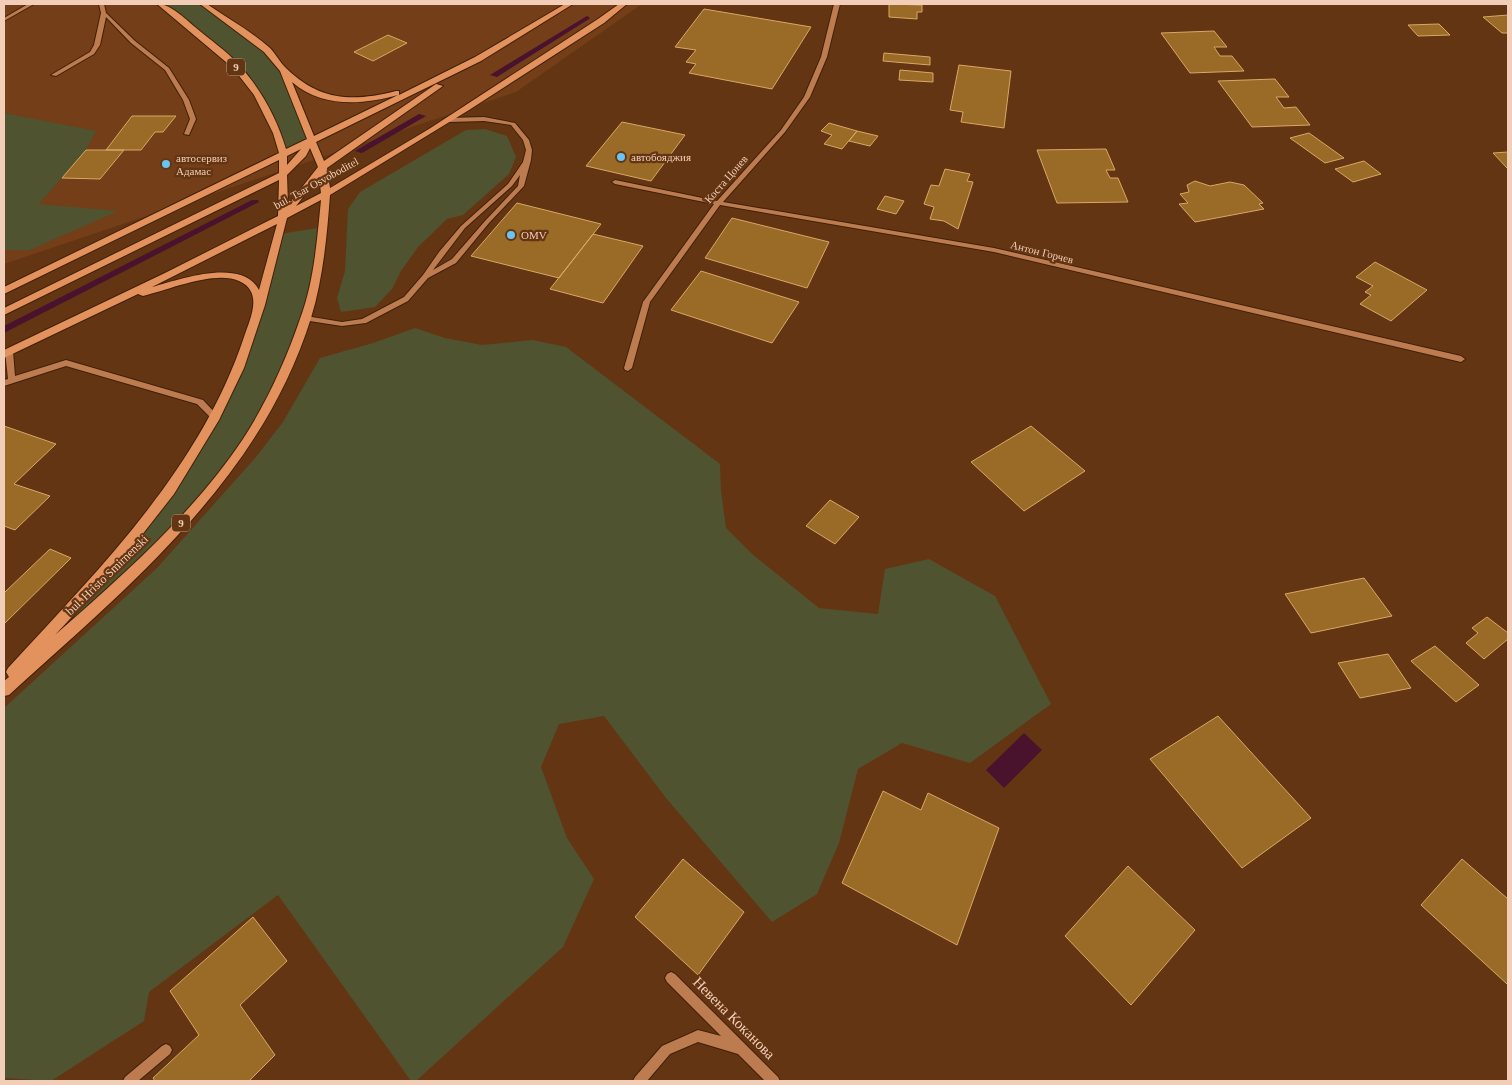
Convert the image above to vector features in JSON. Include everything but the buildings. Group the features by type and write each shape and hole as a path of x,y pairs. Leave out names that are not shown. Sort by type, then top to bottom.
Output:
{"main road":[{"name":"9","path":"160,4 236,66 258,96 277,133 283,153 283,217"},
{"name":"bul. Hristo Smirnenski","path":"4,690 133,574 200,502 248,442 275,394 306,318 321,250 326,194 322,167 284,71 267,50 203,4"},
{"path":"283,217 322,167 478,59 570,4"},
{"name":"bul. Tsar Osvoboditel","path":"6,352 112,302 326,194 450,120 601,21 623,4"},
{"path":"4,291 311,139 478,59"},
{"path":"284,71 307,90 336,99 360,101 378,98 427,84"},
{"path":"4,312 283,174 303,154 311,139"},
{"name":"bul. Hristo Smirnenski","path":"7,674 104,573 170,491 215,417 239,368 260,305 283,217"},
{"path":"112,302 196,278 220,275 243,278 252,285 260,305"}],"street":[{"path":"4,20 31,4"},
{"path":"54,75 92,52 97,45 104,13 102,4"},
{"name":"Коста Цонев","path":"628,368 647,302 718,203 783,131 806,97 824,57 837,4"},
{"path":"104,13 133,42 167,70 186,100 194,120 187,134"},
{"path":"425,278 454,261 521,186 528,160 529,150 526,140 513,124 484,119 450,120"},
{"path":"306,318 342,324 363,321 406,299 425,278 441,254 463,227 510,185 528,160"},
{"name":"Антон Горчев","path":"615,182 718,203 994,250 1461,359"},
{"path":"6,352 12,380"},
{"path":"4,383 66,364 200,402 215,417"},
{"name":"Невена Коканова","path":"671,978 774,1081"},
{"path":"639,1081 666,1050 698,1036 741,1048"},
{"path":"129,1081 166,1050"}],"shaded area":[{"path":"4,4 642,4 516,92 4,264"},
{"path":"1024,733 1042,750 1004,788 986,770"}],"green space":[{"path":"160,4 203,4 249,35 284,71 311,139 283,153 258,96 239,70 214,46"},
{"path":"4,113 96,131 86,150 39,204 118,211 30,250 4,250"},
{"path":"485,129 507,136 516,157 509,174 463,215 447,219 418,247 401,271 392,289 375,307 341,312 337,298 345,271 348,209 360,192 466,130"},
{"path":"323,227 306,318 247,442 133,574 4,690 4,682 104,573 170,491 239,368 280,234"},
{"path":"415,328 445,338 482,345 533,340 566,347 720,464 721,491 726,528 752,554 819,608 878,614 885,569 929,559 995,596 1051,704 970,763 902,743 858,769 839,843 817,894 772,922 666,798 604,716 559,724 541,767 567,838 594,879 563,947 416,1081 411,1081 278,895 149,992 144,1021 51,1081 4,1078 4,708 157,568 256,457 283,422 320,358 373,343"}],"waterway":[{"path":"494,75 587,18"},
{"path":"359,151 422,116"},
{"path":"4,330 255,202"}],"place":[{"name":"автобояджия","path":"621,157"},
{"name":"автосервиз Адамас","path":"166,164"},
{"name":"OMV","path":"511,235"}]}
